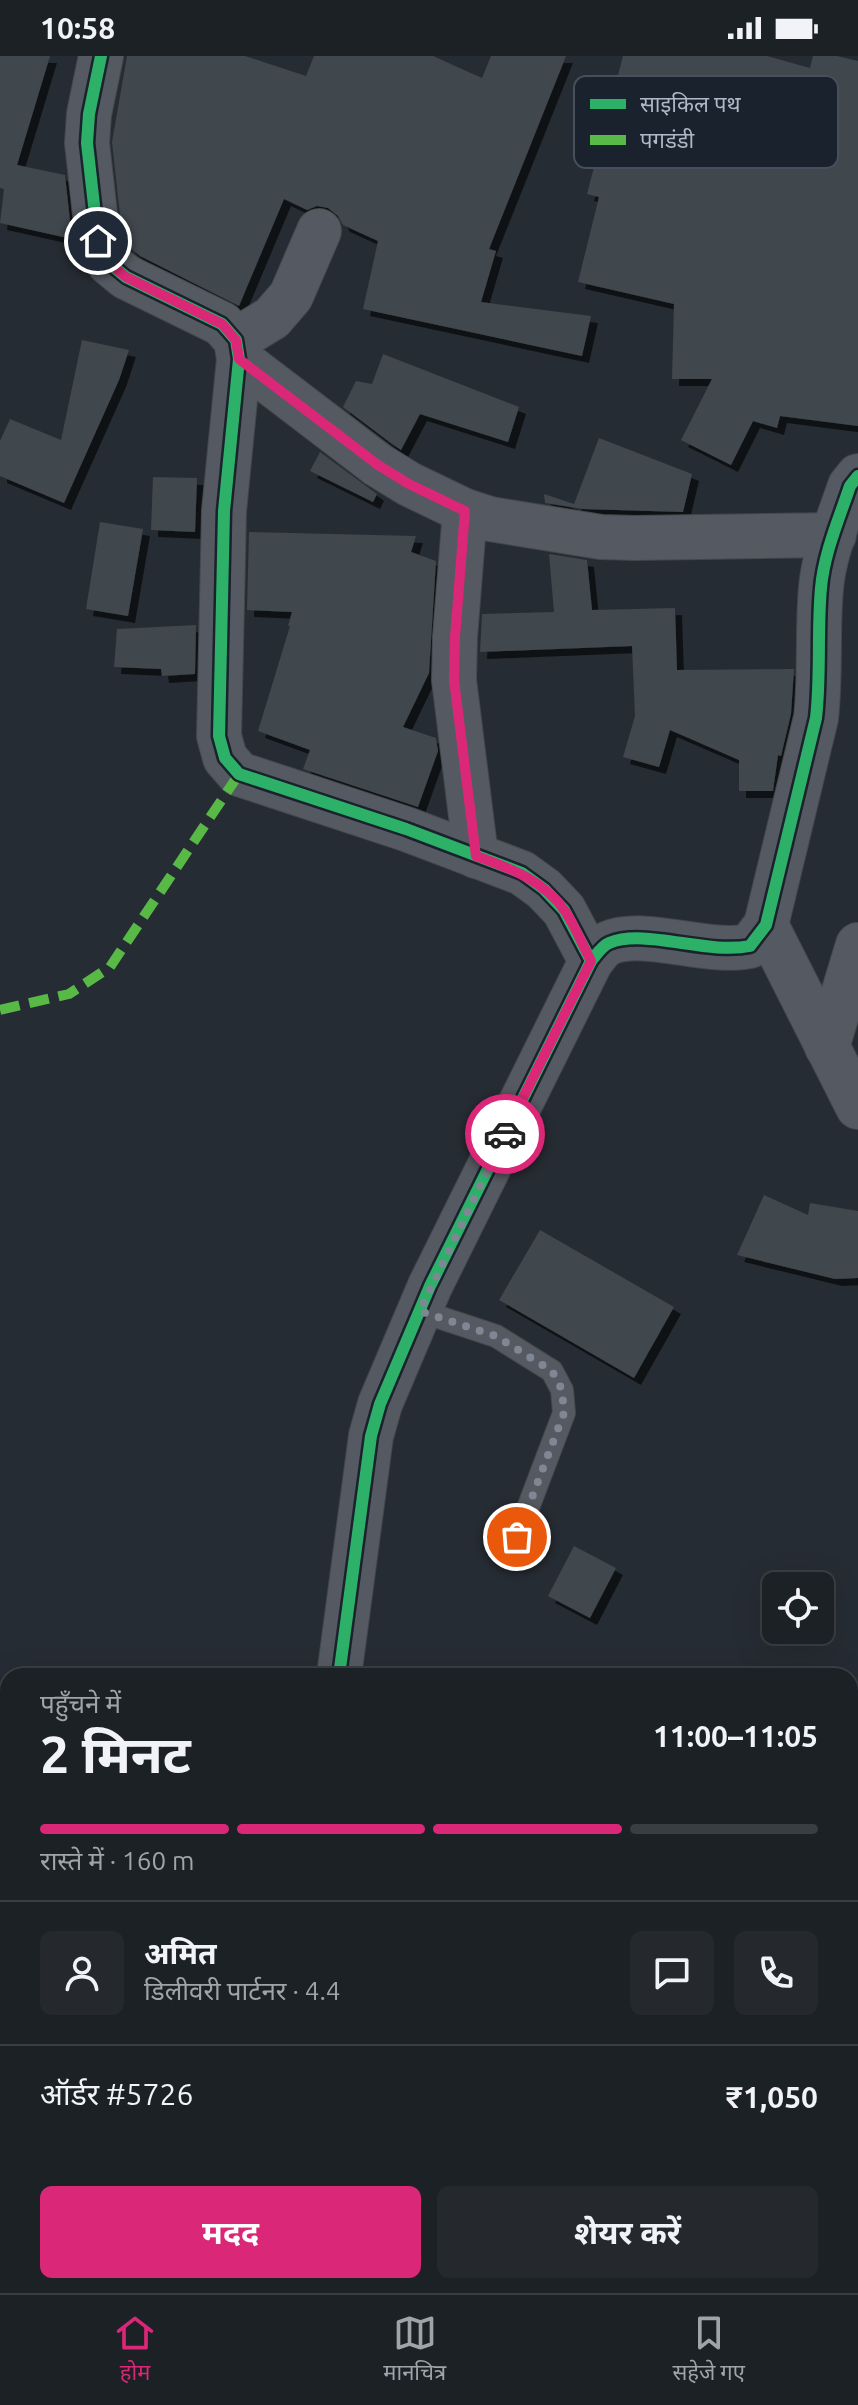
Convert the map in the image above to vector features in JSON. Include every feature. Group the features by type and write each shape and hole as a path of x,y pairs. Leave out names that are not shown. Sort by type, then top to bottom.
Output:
{"street":[{"path":"101,56 89,114 87,143 98,241 109,263 126,277 222,324 238,349 378,465 465,511 490,519 601,537 834,535"},
{"path":"319,231 291,296 238,349 224,511 219,736 225,758 239,774 406,829 522,873 544,889 564,910 591,961"},
{"path":"340,1668 371,1436 380,1404 420,1311 591,961 608,943 637,939 732,950 750,946 766,925 816,718 820,684 821,588 850,486 858,476"},
{"path":"465,511 454,680 476,856"},
{"path":"766,925 858,1107"},
{"path":"827,1047 858,945"}],"lane":[{"path":"420,1311 496,1336 552,1371 562,1390 564,1413 517,1537"}],"building":[{"path":"0,56 50,56 17,165 65,175 72,239 0,223 4,189 0,188"},
{"path":"127,56 245,56 306,76 314,56 433,56 482,78 491,56 566,56 489,249 496,251 481,302 591,316 582,356 363,309 378,241 343,225 328,208 317,206 307,210 284,199 239,306 140,256 129,247 122,234 112,142"},
{"path":"623,56 767,56 810,68 813,56 837,56 858,61 858,426 780,416 777,428 753,421 731,465 681,440 712,379 672,379 674,304 578,282 599,197 587,194 594,168 838,168 838,76 618,76"},
{"path":"82,340 129,350 119,380 64,503 0,476 0,441 10,419 61,440"},
{"path":"383,354 519,407 508,442 420,414 401,450 392,444 343,407 356,381 372,384"},
{"path":"599,438 692,474 683,512 583,509 545,503 544,494 574,504"},
{"path":"320,452 377,494 373,502 310,471"},
{"path":"153,477 197,478 195,532 151,530"},
{"path":"100,522 143,529 128,616 86,609"},
{"path":"249,532 416,536 411,552 436,561 429,673 403,727 436,738 438,751 418,807 303,769 310,750 258,731 292,612 247,610"},
{"path":"549,554 587,560 592,610 675,608 677,670 794,669 791,714 781,756 778,755 773,791 739,791 739,760 670,730 659,767 623,757 635,716 632,646 480,652 482,614 554,612"},
{"path":"196,625 195,674 162,676 161,669 114,667 117,629"},
{"path":"764,1195 808,1215 810,1203 858,1211 858,1278 835,1279 737,1255"},
{"path":"540,1230 674,1307 634,1378 499,1300"},
{"path":"574,1546 616,1568 590,1618 548,1596"}],"marked path":[{"path":"0,1010 69,994 110,967 239,774"}],"cycle path":[{"path":"101,56 89,114 87,143 98,241 109,263 126,277 222,324 236,340 239,359 224,511 219,736 225,758 239,774 406,829 522,873 544,889 564,910 591,961"},
{"path":"340,1668 371,1436 380,1404 430,1286 591,961 606,944 624,939 715,947 750,946 766,925 816,718 820,604 825,562 850,486 858,476"}],"way so far":[{"path":"505,1134 420,1311 496,1336 552,1371 562,1390 564,1413 517,1537"}],"route":[{"path":"98,241 109,263 126,277 222,324 236,340 239,359 378,465 465,511 454,680 476,856 522,873 544,889 564,910 591,961 505,1134"}]}
